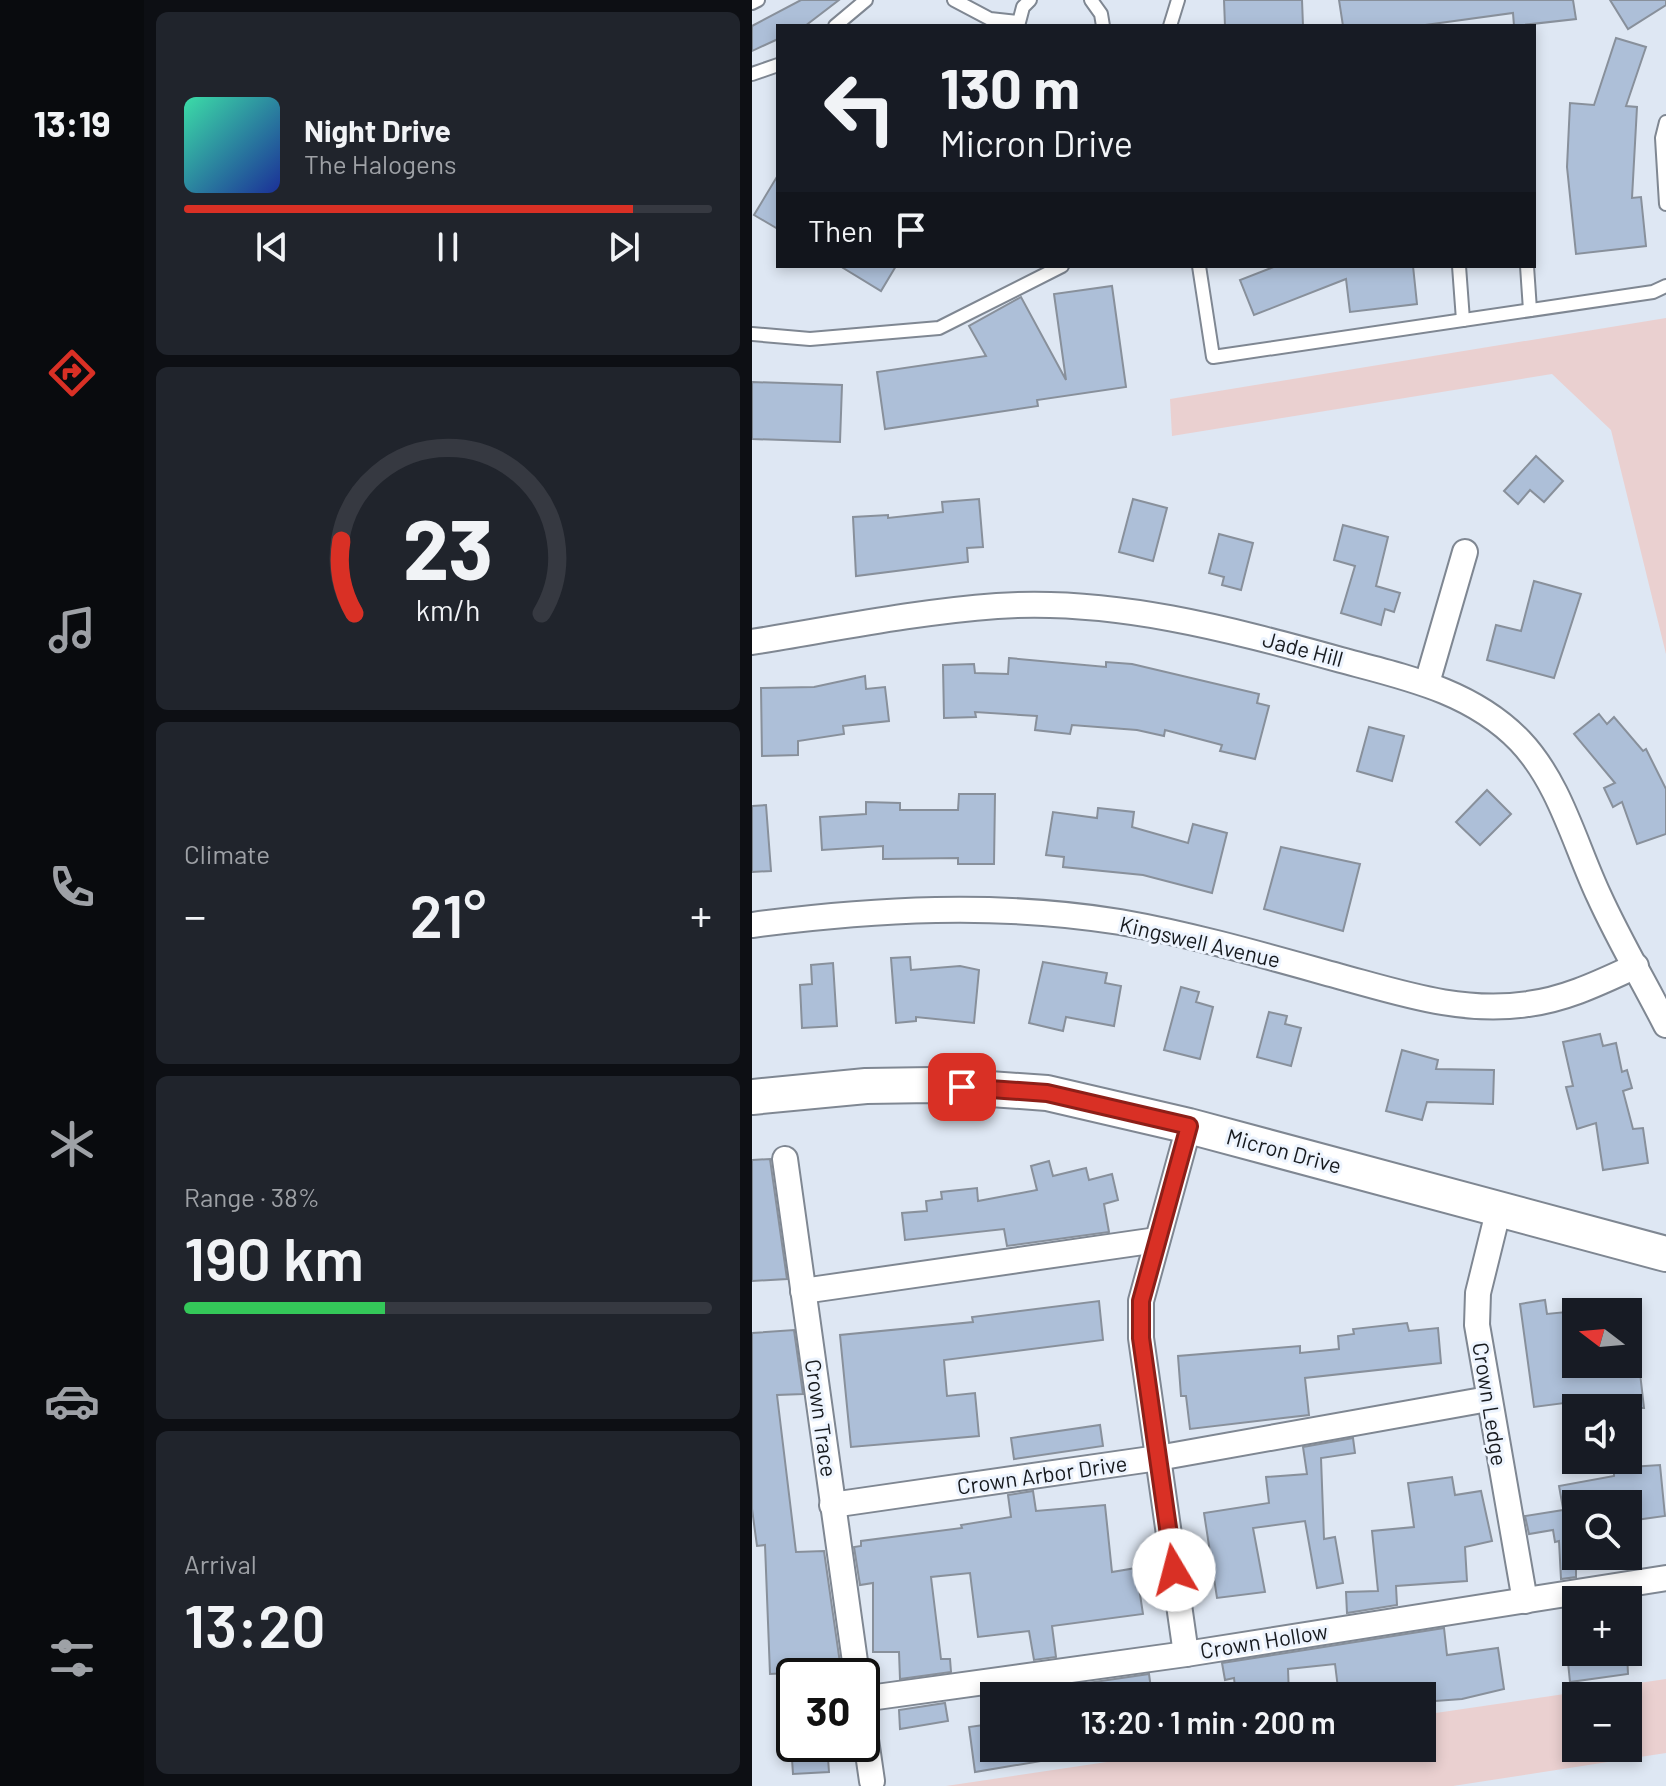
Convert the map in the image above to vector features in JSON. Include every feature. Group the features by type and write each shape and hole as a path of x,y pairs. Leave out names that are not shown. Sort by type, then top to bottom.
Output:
{"street":[{"path":"1427,683 1465,552"},
{"name":"Jade Hill","path":"752,642 933,613 1000,606 1083,607 1166,616 1248,634 1427,683 1486,713 1519,741 1546,774 1600,899 1666,1025"},
{"name":"Kingswell Avenue","path":"752,925 905,909 1013,910 1120,922 1225,945 1417,998 1473,1007 1556,999 1636,966"},
{"name":"Micron Drive","path":"752,1097 866,1086 933,1085 1047,1093 1189,1126 1666,1254"},
{"path":"1186,1654 1141,1338 1141,1301 1189,1126"},
{"name":"Crown Trace","path":"785,1159 854,1658"},
{"name":"Crown Ledge","path":"1499,1208 1478,1293 1477,1325 1525,1601"},
{"path":"803,1291 1157,1240"},
{"name":"Crown Arbor Drive","path":"832,1505 1158,1458 1488,1399"},
{"name":"Crown Hollow","path":"880,1696 1186,1654 1666,1578"},
{"path":"869,1762 872,1781"}],"lane":[{"path":"752,3 758,0"},
{"path":"837,24 866,0"},
{"path":"954,0 990,19 1018,24 1030,0"},
{"path":"1091,0 1101,14 1103,24"},
{"path":"1171,24 1178,0"},
{"path":"752,74 776,66"},
{"path":"1666,122 1662,138 1666,204"},
{"path":"752,334 810,339 939,328 1058,268"},
{"path":"1199,268 1213,357 1653,292 1666,286"},
{"path":"1459,268 1463,320"},
{"path":"1527,268 1530,310"}],"shaded area":[{"path":"1666,318 1666,654 1611,430 1552,374 1172,436 1170,399"},
{"path":"1666,1679 1666,1753 1642,1757 1642,1683"},
{"path":"1562,1694 1562,1762 1608,1762 1453,1786 946,1786 1107,1762 1436,1762 1436,1713"}],"building":[{"path":"801,0 839,0 808,24 776,24 776,40 752,51 752,26"},
{"path":"1224,0 1302,0 1303,24 1225,24"},
{"path":"1339,0 1573,0 1576,19 1514,24 1513,13 1433,24 1343,24"},
{"path":"1610,0 1666,0 1666,5 1628,29"},
{"path":"1616,38 1646,47 1626,106 1637,107 1632,198 1641,197 1646,246 1576,254 1567,167 1570,103 1594,105"},
{"path":"776,178 776,228 754,215"},
{"path":"843,268 895,268 881,291"},
{"path":"1271,268 1413,268 1417,304 1350,312 1346,279 1254,315 1240,280"},
{"path":"1112,286 1126,387 1037,400 1038,406 885,429 877,372 986,356 969,326 1021,297 1066,380 1054,294"},
{"path":"752,382 842,385 840,442 752,439"},
{"path":"1536,456 1563,481 1544,502 1530,490 1518,504 1504,491"},
{"path":"979,499 983,547 967,548 968,562 856,576 853,517 888,515 888,518 943,512 942,502"},
{"path":"1133,499 1167,508 1153,561 1119,552"},
{"path":"1343,525 1388,537 1376,586 1400,593 1394,612 1385,609 1381,625 1341,613 1355,566 1334,560"},
{"path":"1219,534 1253,543 1241,590 1222,585 1224,577 1209,573"},
{"path":"1534,581 1581,594 1554,678 1487,660 1496,625 1521,631"},
{"path":"1009,658 1106,667 1106,662 1132,664 1259,694 1257,703 1269,706 1255,759 1220,751 1222,745 1165,730 1164,736 1137,730 1072,725 1070,734 1035,730 1037,716 975,712 976,717 944,718 943,665 974,664 975,673 1008,674"},
{"path":"865,676 866,689 885,687 889,721 843,726 844,734 798,741 798,755 762,756 761,688 814,687"},
{"path":"1599,714 1607,724 1614,717 1643,751 1646,749 1666,789 1666,834 1637,844 1622,802 1613,807 1604,788 1615,783 1574,734"},
{"path":"1369,727 1404,736 1392,781 1357,771"},
{"path":"1487,790 1511,814 1480,845 1456,822"},
{"path":"959,794 995,794 994,864 958,864 958,858 883,859 883,846 822,850 820,817 866,814 866,802 900,803 900,810 958,810"},
{"path":"766,805 771,871 752,872 752,806"},
{"path":"1098,808 1134,812 1132,827 1188,843 1193,824 1227,833 1212,893 1143,875 1063,867 1064,857 1046,855 1053,812 1097,818"},
{"path":"1281,847 1360,864 1343,931 1264,909"},
{"path":"910,957 911,970 960,966 979,970 974,1023 916,1017 916,1021 896,1023 891,958"},
{"path":"1043,962 1107,973 1105,983 1121,986 1114,1026 1066,1017 1063,1031 1029,1023"},
{"path":"833,963 837,1026 802,1028 800,985 812,984 811,965"},
{"path":"1181,987 1199,992 1196,1002 1213,1007 1200,1059 1164,1050"},
{"path":"1269,1012 1287,1016 1285,1024 1301,1028 1291,1066 1257,1057"},
{"path":"1600,1034 1603,1046 1616,1043 1622,1072 1627,1070 1632,1088 1623,1091 1633,1129 1643,1128 1648,1163 1603,1170 1596,1123 1577,1129 1566,1087 1573,1086 1563,1042"},
{"path":"1402,1050 1438,1060 1436,1069 1494,1070 1493,1104 1427,1102 1422,1120 1386,1111"},
{"path":"770,1159 787,1279 752,1281 752,1160"},
{"path":"1049,1161 1053,1176 1086,1168 1089,1180 1112,1174 1118,1200 1104,1204 1109,1232 1007,1246 1004,1229 905,1240 902,1213 927,1211 926,1201 942,1199 941,1192 977,1188 978,1201 1037,1190 1031,1166"},
{"path":"1545,1300 1547,1314 1562,1312 1562,1378 1641,1378 1644,1408 1642,1394 1562,1394 1562,1403 1534,1407 1520,1304"},
{"path":"1099,1301 1103,1340 944,1360 947,1396 975,1393 979,1436 851,1447 840,1335 973,1322 972,1317"},
{"path":"1407,1323 1409,1331 1438,1328 1441,1363 1305,1378 1309,1415 1190,1429 1186,1396 1181,1396 1178,1356 1300,1346 1300,1353 1339,1349 1338,1336 1354,1334 1353,1329"},
{"path":"794,1330 803,1394 777,1395 796,1552 824,1551 839,1658 776,1658 776,1674 770,1674 765,1545 757,1546 752,1509 752,1333"},
{"path":"1100,1425 1103,1446 1014,1459 1011,1438"},
{"path":"1353,1438 1355,1453 1321,1458 1324,1539 1335,1537 1343,1583 1317,1588 1305,1521 1253,1528 1265,1592 1217,1598 1204,1513 1269,1503 1266,1477 1307,1474 1303,1447"},
{"path":"1660,1465 1665,1516 1642,1519 1642,1490 1562,1490 1562,1502 1559,1486 1614,1474 1642,1474 1642,1466"},
{"path":"1452,1477 1455,1495 1481,1491 1492,1541 1465,1547 1467,1581 1396,1586 1397,1605 1347,1613 1346,1592 1378,1591 1372,1531 1414,1527 1408,1483"},
{"path":"1033,1491 1036,1511 1105,1505 1112,1572 1136,1568 1143,1614 1052,1626 1056,1657 1034,1660 1029,1631 978,1637 970,1573 931,1577 941,1659 950,1659 951,1672 900,1679 899,1652 873,1652 873,1583 860,1585 854,1547 861,1546 861,1541 962,1528 961,1525 1011,1517 1008,1495"},
{"path":"1562,1510 1562,1570 1576,1570 1576,1577 1561,1579 1559,1541 1555,1542 1553,1530 1529,1534 1525,1516"},
{"path":"1444,1628 1447,1655 1498,1648 1504,1689 1462,1699 1436,1701 1436,1682 1337,1682 1335,1664 1288,1669 1288,1682 1234,1682 1234,1678 1225,1680 1222,1663"},
{"path":"1568,1666 1628,1666 1628,1674 1570,1682"},
{"path":"1149,1674 1150,1682 1094,1682"},
{"path":"945,1703 948,1721 900,1729 899,1710"},
{"path":"980,1726 980,1762 1035,1762 975,1772 969,1727"},
{"path":"792,1762 828,1762 829,1772 793,1774"}],"route":[{"path":"962,1087 1047,1093 1106,1104 1189,1126 1141,1301 1141,1338 1174,1570"}]}
